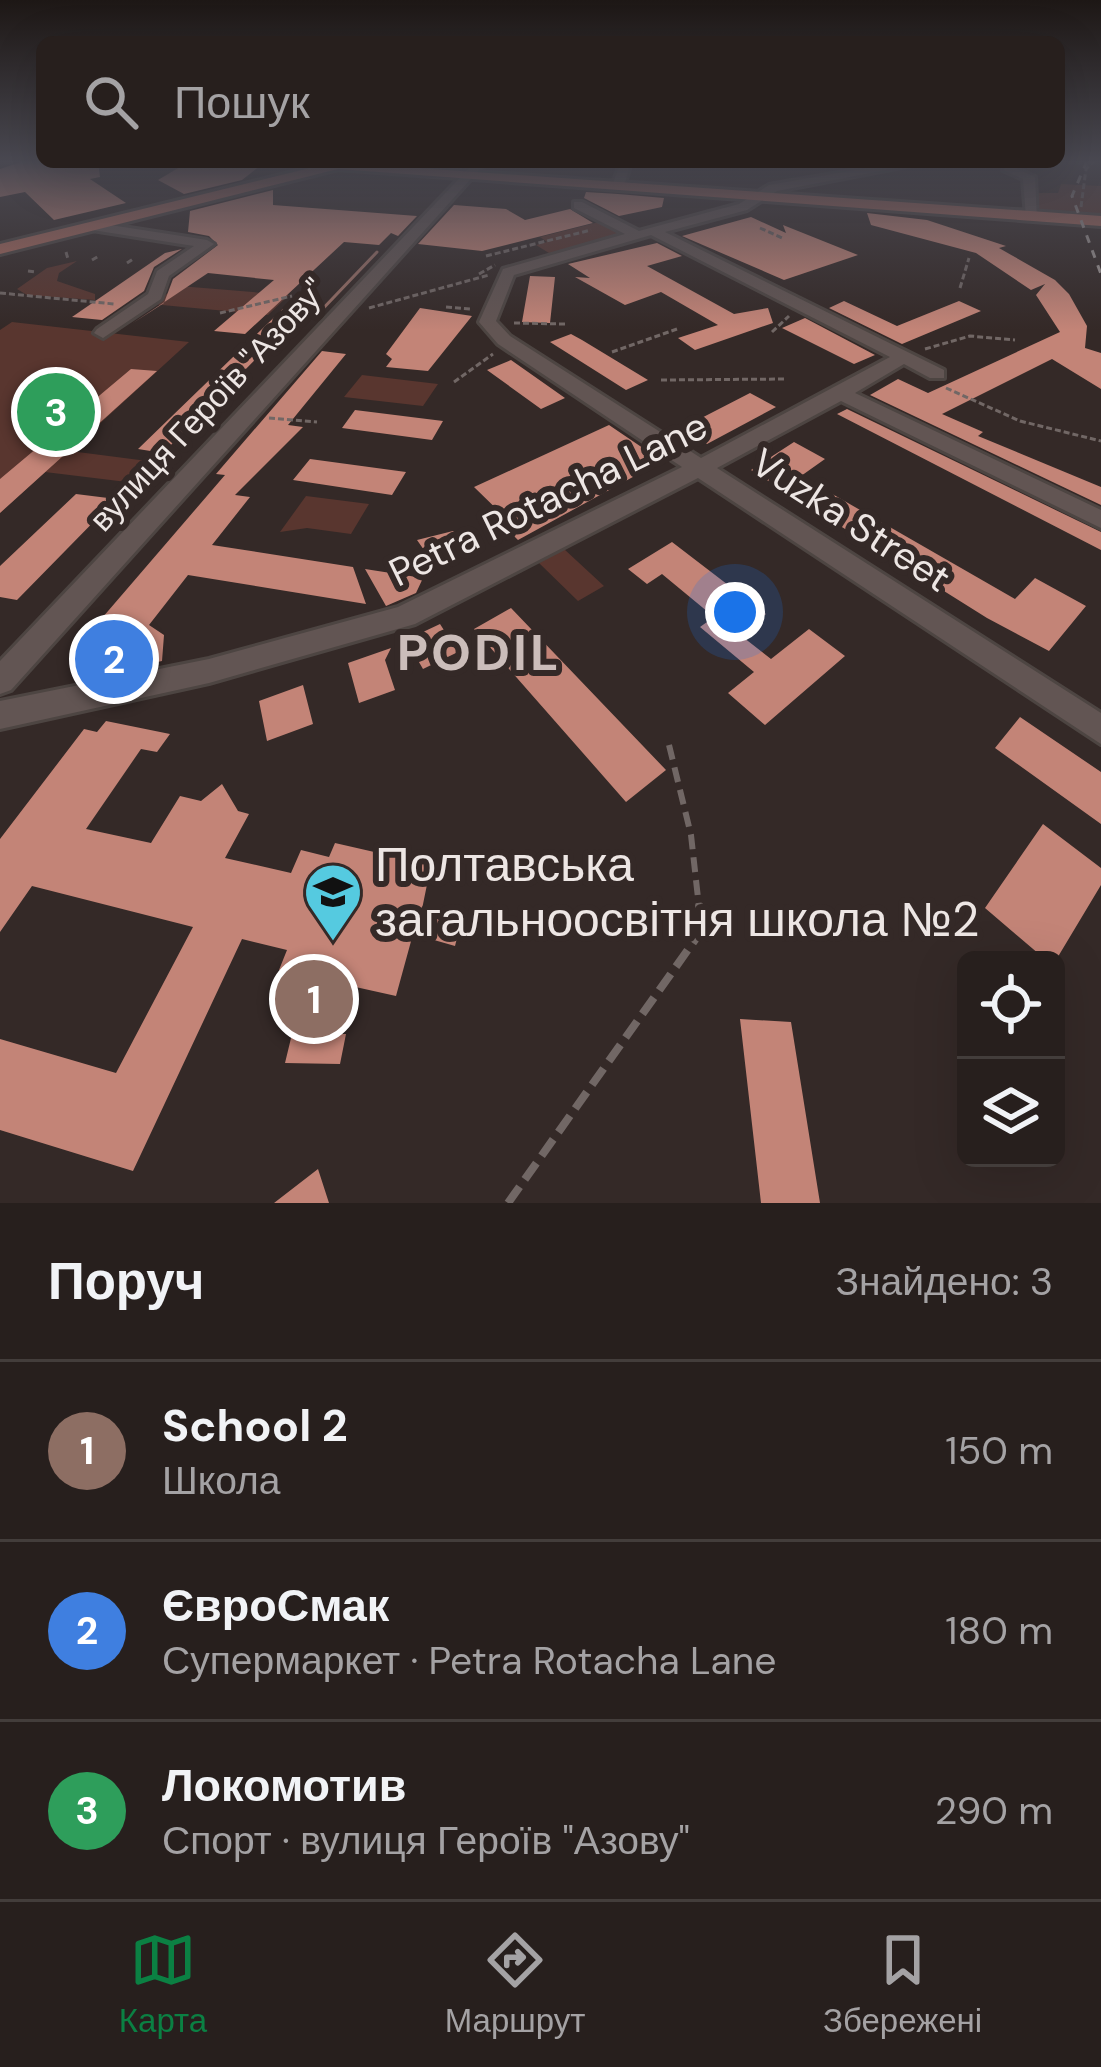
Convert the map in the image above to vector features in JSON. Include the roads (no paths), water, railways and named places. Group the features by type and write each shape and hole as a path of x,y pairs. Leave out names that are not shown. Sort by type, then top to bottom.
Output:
{"main road":[{"path":"0,249 128,217"},
{"path":"1036,217 1094,219"}],"street":[{"name":"вулиця Героїв \"Азову\"","path":"0,681 428,217"},
{"path":"607,217 903,357 936,378"},
{"path":"647,234 707,217"},
{"path":"92,226 207,244 162,274 155,296 103,333"},
{"name":"Vuzka Street","path":"647,234 498,273 488,322 503,340 1101,730"},
{"name":"Petra Rotacha Lane","path":"0,716 209,670 405,616 700,468 903,357"},
{"path":"840,393 1101,520"}],"waterway":[{"path":"314,318 377,252"}],"railway":[{"path":"1080,217 1101,274"}],"place":[{"name":"Локомотив","path":"56,412"},
{"name":"ЄвроСмак","path":"114,659"},
{"name":"Полтавська загальноосвітня школа №2","path":"333,943"},
{"name":"School 2","path":"314,999"}],"district":[{"name":"PODIL","path":"479,652"}]}
